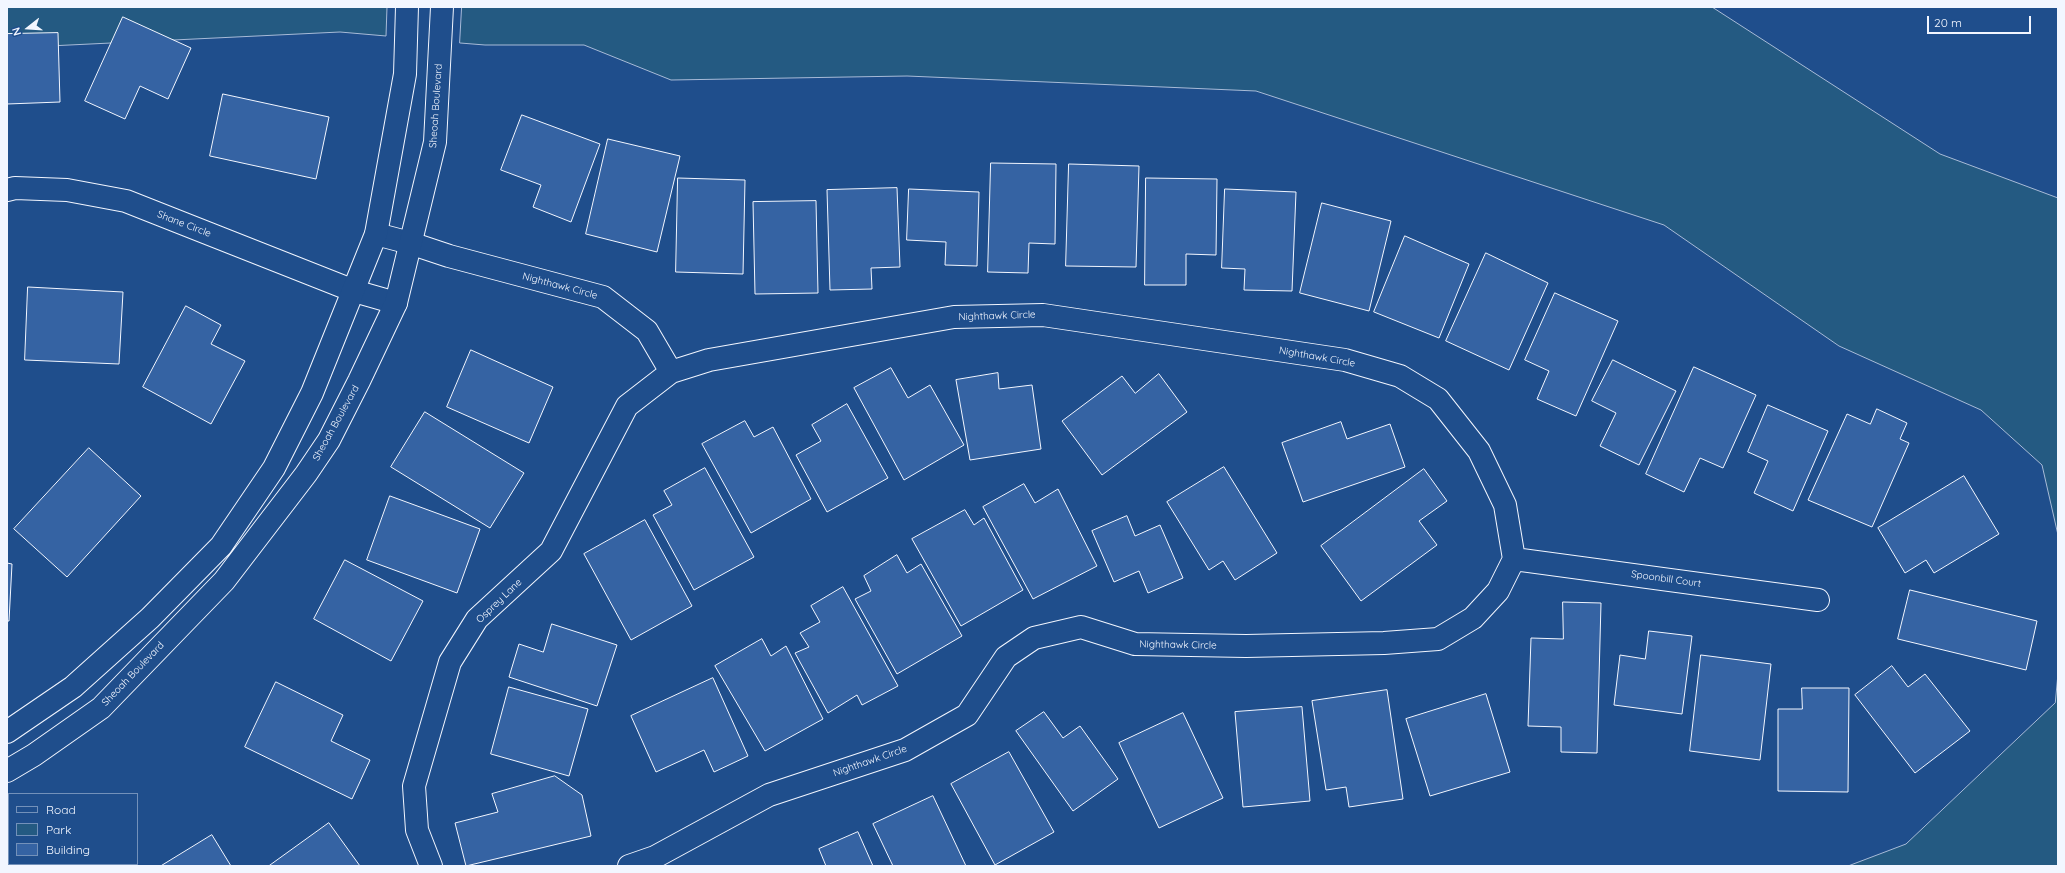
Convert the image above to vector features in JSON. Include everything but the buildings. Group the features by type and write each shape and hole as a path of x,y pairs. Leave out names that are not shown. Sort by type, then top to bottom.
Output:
{"street":[{"path":"7,732 73,687 150,618 221,546 274,468 312,393 376,234 406,74 406,7"},
{"name":"Sheoah Boulevard","path":"7,771 34,755 102,708 224,582 306,474 328,440 359,381 396,303 435,142 442,7"},
{"name":"Shane Circle","path":"7,190 15,188 68,190 126,201 354,290"},
{"name":"Nighthawk Circle","path":"376,234 410,242 449,256 603,297 647,331 671,372 709,360 954,317 1043,315 1345,360 1400,376 1438,399 1479,451 1505,505 1514,559 1498,591 1473,618 1438,639 1384,643 1246,646 1135,644 1081,627 1034,638 1006,657 967,715 905,750 769,796 655,857 629,866"},
{"path":"354,290 396,303"},
{"name":"Osprey Lane","path":"431,866 417,830 414,786 450,662 477,619 551,551 627,406 671,372"},
{"name":"Spoonbill Court","path":"1514,559 1818,600"}],"green space":[{"path":"7,7 387,7 386,36 340,32 7,48"},
{"path":"462,7 1712,7 1940,154 2058,198 2058,535 2042,465 1981,410 1839,346 1664,225 1256,91 907,76 671,80 584,45 485,45 460,43"},
{"path":"2058,674 2058,866 1848,866 1906,844 2055,703"}]}
